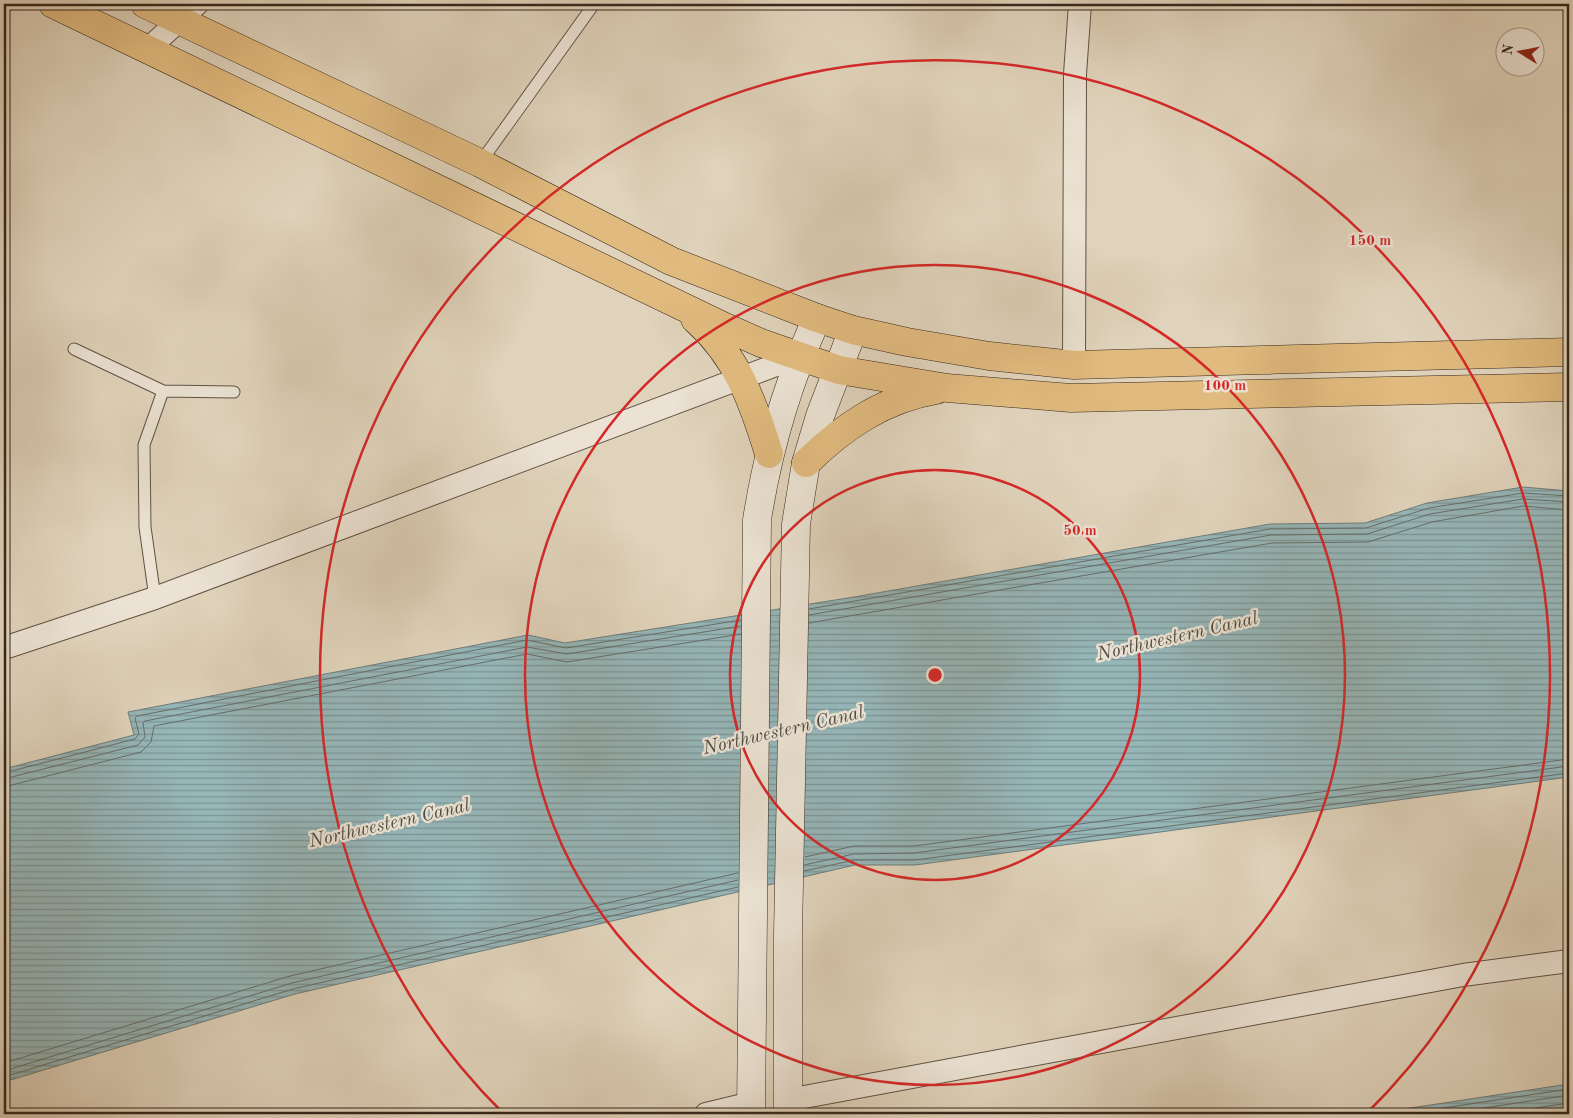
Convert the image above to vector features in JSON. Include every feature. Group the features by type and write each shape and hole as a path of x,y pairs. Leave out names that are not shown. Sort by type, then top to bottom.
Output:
{"main road":[{"path":"54,4 680,306 761,343 839,370 947,388 1071,398 1569,387"},
{"path":"145,4 188,12 671,261 817,318 853,330 907,342 989,356 1074,365 1569,352"},
{"path":"680,306 712,336 728,355 742,379 752,402 769,454"},
{"path":"751,1108 758,520 769,454 785,396 817,318"},
{"path":"788,1107 788,935 796,524 806,463 820,416 853,330"},
{"path":"806,463 830,439 858,419 888,403 920,392 947,388"}],"street":[{"path":"1074,365 1076,74 1080,4"},
{"path":"147,50 188,12"},
{"path":"4,648 155,598 800,356"},
{"path":"788,1107 1463,975 1569,961"},
{"path":"706,1114 751,1108"}],"lane":[{"path":"480,163 594,4"},
{"path":"74,349 163,391 234,392"},
{"path":"155,598 145,526 144,445 163,391"}],"water":[{"name":"Northwestern Canal","path":"1523,487 1569,491 1569,777 915,865 855,865 295,994 4,1082 4,769 134,735 128,712 528,635 565,643 854,597 1270,524 1365,523 1427,503"},
{"path":"1569,1084 1569,1114 1371,1114"}]}
